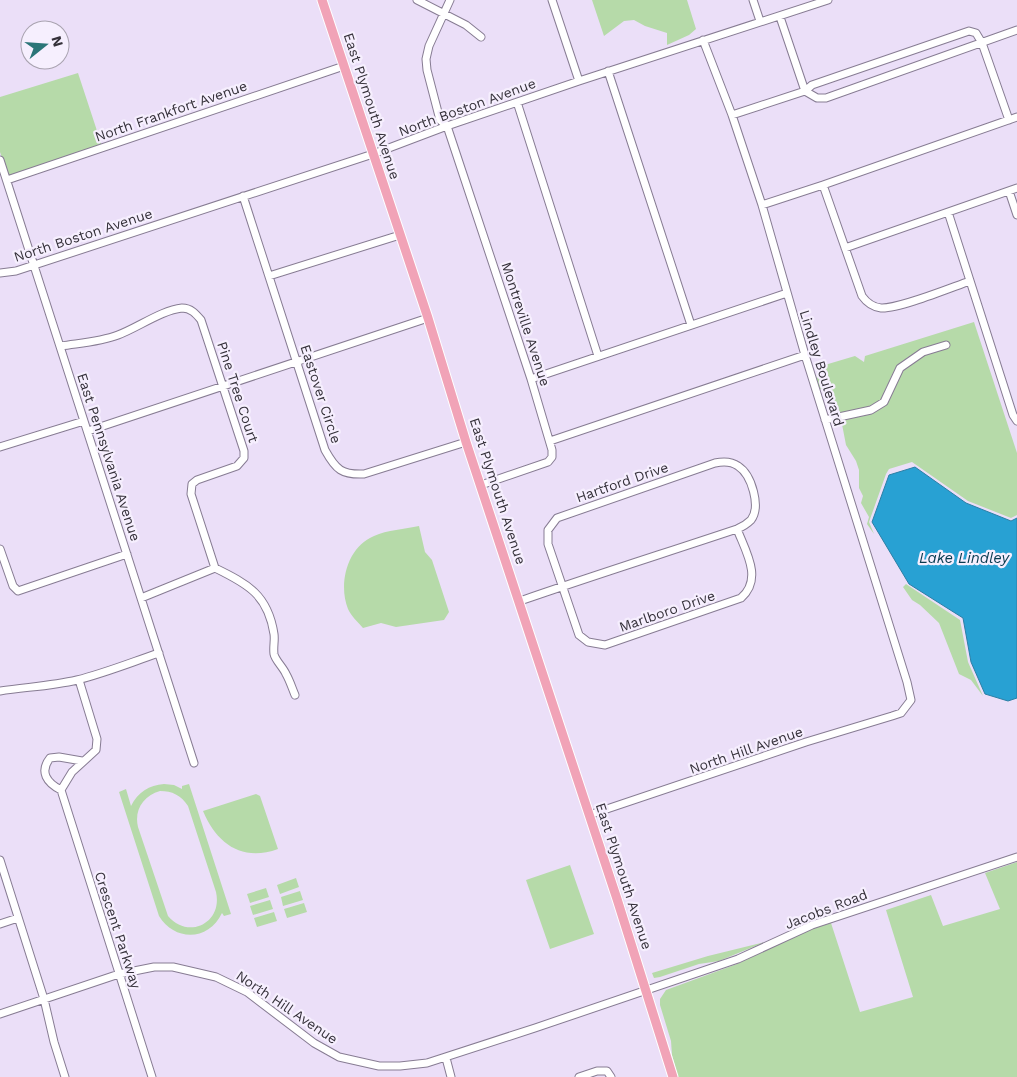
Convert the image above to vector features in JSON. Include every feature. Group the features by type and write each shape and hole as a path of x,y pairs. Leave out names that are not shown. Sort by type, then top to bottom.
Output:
{"main road":[{"name":"East Plymouth Avenue","path":"322,0 428,318 466,442 647,990 673,1077"}],"street":[{"path":"417,0 466,26 481,37"},
{"name":"Montreville Avenue","path":"450,0 429,46 426,70 440,120 446,126 531,379 552,450 552,457 548,462 481,485"},
{"path":"552,0 579,81"},
{"path":"753,0 760,21"},
{"name":"North Boston Avenue","path":"0,273 16,271 373,154 446,126 608,71 828,0"},
{"path":"780,17 805,91 817,98 826,98 1017,30"},
{"path":"732,116 805,91 812,85 969,31 976,33 982,43 1009,120"},
{"name":"Lindley Boulevard","path":"703,40 732,116 762,204 805,356 910,691 911,700 908,705"},
{"name":"North Frankfort Avenue","path":"7,180 344,66"},
{"path":"608,71 691,325"},
{"path":"517,102 598,356"},
{"path":"762,204 823,185 1017,117"},
{"name":"East Pennsylvania Avenue","path":"0,160 194,763"},
{"path":"823,185 862,296 865,301 874,307 896,306 970,281"},
{"path":"845,248 1017,188"},
{"path":"1009,191 1017,215"},
{"name":"Eastover Circle","path":"243,196 325,450 331,461 340,471 348,474 364,474 466,442"},
{"path":"948,212 1013,415 1017,420"},
{"path":"269,276 400,235"},
{"path":"531,379 787,293"},
{"name":"Pine Tree Court","path":"61,346 98,341 117,336 170,311 184,308 190,310 201,320 244,451 244,458 237,466 197,480 192,484 192,494 215,568"},
{"path":"88,430 428,318"},
{"path":"825,420 871,410 884,402 900,368 922,352 946,346"},
{"path":"550,441 805,356"},
{"path":"0,447 84,420"},
{"name":"Hartford Drive","path":"562,586 548,544 548,530 556,518 723,461 739,466 744,471 753,489 757,508 751,520 737,529"},
{"path":"520,601 737,529"},
{"name":"Marlboro Drive","path":"562,586 579,635 588,642 605,645 741,598 748,592 752,583 753,573 737,529"},
{"path":"0,549 13,586 18,591 127,554"},
{"path":"142,598 215,568 234,577 256,592 265,603 274,635 274,655 286,673 296,695"},
{"path":"0,691 32,686 56,685 79,680 159,653"},
{"path":"61,790 65,781 82,761 90,757 96,750 97,744 90,713 79,680"},
{"name":"North Hill Avenue","path":"589,815 809,741 901,713 908,705"},
{"name":"Crescent Parkway","path":"82,761 59,757 50,758 44,769 46,777 61,790 152,1077"},
{"name":"Jacobs Road","path":"647,990 738,959 812,925 837,916 1017,857"},
{"path":"0,860 44,999 63,1076"},
{"path":"0,924 18,918"},
{"name":"North Hill Avenue","path":"0,1014 119,974 154,967 174,967 216,977 247,992 314,1043 339,1057 379,1066 400,1066 427,1063 446,1058 647,990"},
{"path":"446,1058 451,1077"},
{"path":"579,1077 602,1070 607,1071 611,1077"}],"green space":[{"path":"592,0 687,0 696,29 689,35 667,45 667,33 645,26 634,20 624,21 604,36"},
{"path":"78,73 102,146 11,176 7,174 0,152 0,97"},
{"path":"974,322 1017,453 1017,515 1011,518 968,501 912,462 889,469 886,474 869,522 874,534 867,524 869,517 861,503 863,496 859,488 859,470 846,445 841,419 887,404 903,369 924,355 950,347 948,342 908,357 896,369 880,401 866,408 850,412 840,413 832,398 818,388 816,381 818,367 855,356 864,362 865,356"},
{"path":"419,526 425,552 432,560 449,612 444,620 396,627 381,623 363,628 349,612 345,599 345,578 351,557 365,541 374,536"},
{"path":"906,584 960,620 968,662 983,696 971,680 959,674 939,623 912,600 903,587"},
{"path":"189,784 231,914 224,916 222,913 209,929 201,933 183,934 166,924 159,916 119,792 126,789 131,806 141,793 159,785 174,785 182,789 182,786","holes":["164,791 179,796 188,806 216,892 217,903 214,912 209,920 202,925 185,927 176,923 168,916 138,827 137,815 141,804 154,793"]},
{"path":"256,794 260,796 278,849 253,853 232,847 216,833 203,811"},
{"path":"1017,862 1017,1077 678,1077 672,1055 671,1041 660,1005 660,999 666,990 737,964 811,929 831,923 860,1012 913,997 886,910 931,895 943,926 1000,909 985,873"},
{"path":"570,865 594,934 550,949 526,880"},
{"path":"296,878 299,887 280,894 277,885"},
{"path":"266,888 269,897 250,903 247,894"},
{"path":"300,891 303,900 283,906 281,897"},
{"path":"270,900 273,909 253,915 250,906"},
{"path":"304,903 307,912 287,918 284,909"},
{"path":"274,912 277,921 257,927 254,918"},
{"path":"765,942 719,961 699,964 660,977 654,978 652,973 708,956"}],"water":[{"name":"Lake Lindley","path":"915,467 966,503 1011,521 1017,518 1017,698 1008,701 985,694 971,662 963,618 909,584 872,522 889,475"}]}
